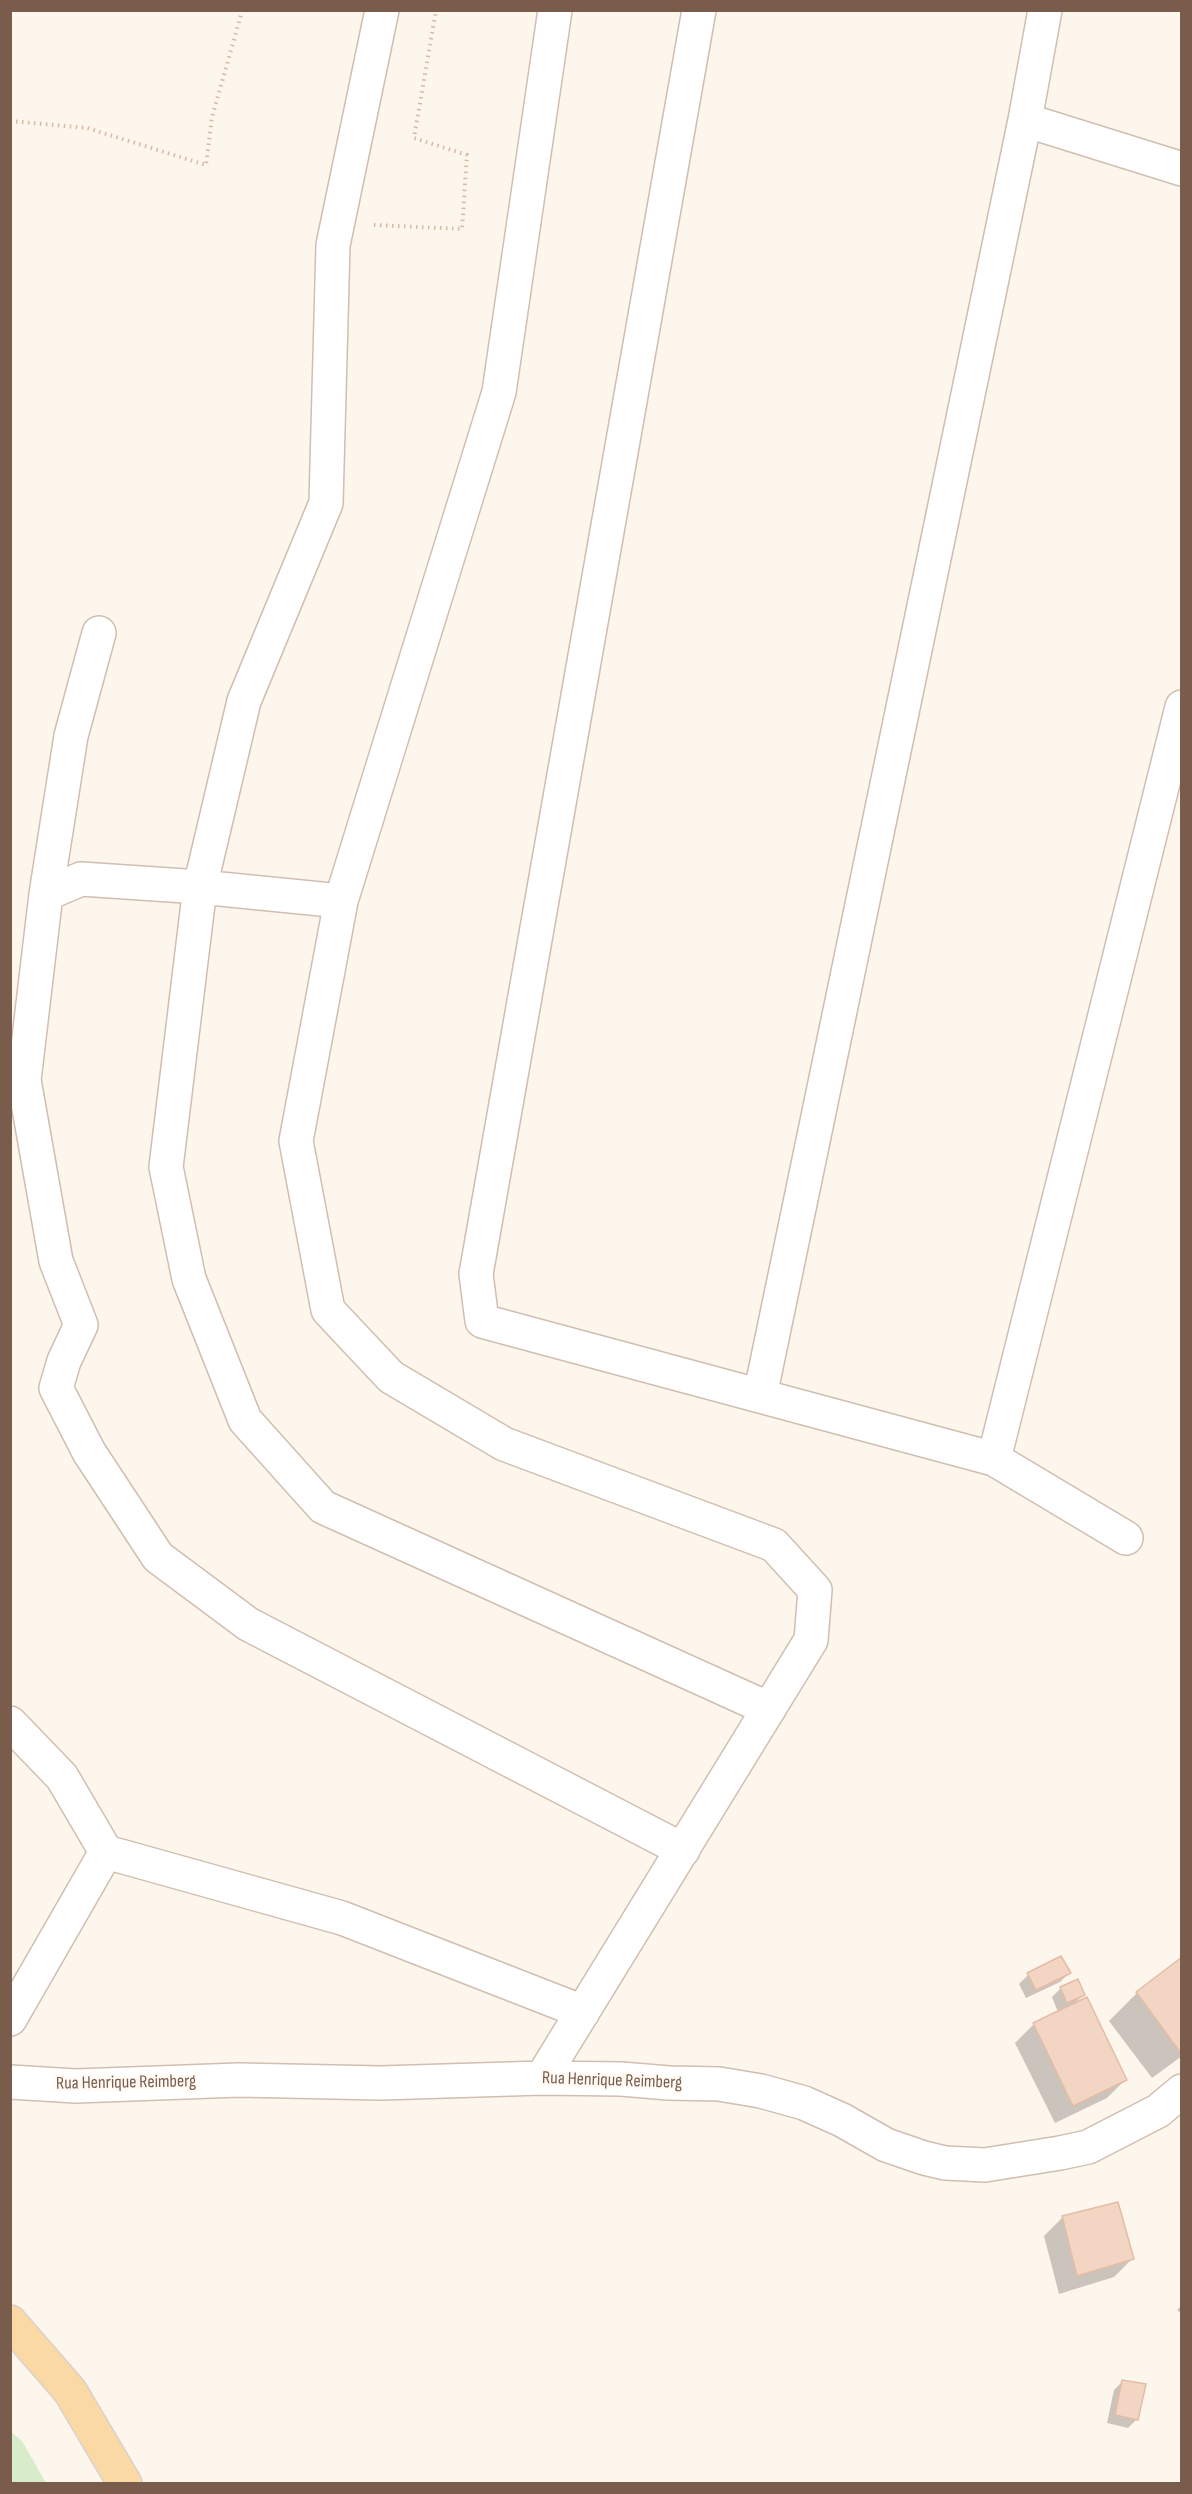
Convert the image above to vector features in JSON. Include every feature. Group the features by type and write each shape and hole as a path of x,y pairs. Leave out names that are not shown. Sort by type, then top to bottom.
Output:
{"main road":[{"path":"10,2322 70,2391 125,2484"}],"street":[{"path":"382,10 333,245 326,503 243,701 200,887 166,1167 189,1279 245,1420 323,1507 769,1709"},
{"path":"542,2078 811,1640 815,1590 774,1545 504,1444 391,1377 328,1310 296,1141 341,901 499,392 555,10"},
{"path":"699,10 476,1274 482,1321 994,1459 1126,1538"},
{"path":"760,1396 1025,120 1045,10"},
{"path":"1025,120 1182,169"},
{"path":"99,633 70,736 46,894 24,1080 56,1261 81,1325 64,1361 56,1388 89,1452 158,1557 248,1624 683,1850"},
{"path":"994,1459 1182,707"},
{"path":"46,894 81,879 200,887 341,901"},
{"path":"10,1723 62,1777 106,1852 342,1918 583,2012"},
{"path":"10,2019 106,1852"},
{"name":"Rua Henrique Reimberg","path":"10,2082 76,2086 240,2080 381,2084 542,2078 719,2084 761,2091 804,2103 842,2120 886,2145 924,2158 945,2163 985,2165 1060,2153 1088,2146 1158,2111 1182,2091"}],"path":[{"path":"10,121 87,128 206,165 212,117 241,15 240,10"},
{"path":"337,223 462,229 466,155 414,138 436,10"}],"green space":[{"path":"10,2431 22,2441 46,2483 11,2483"}],"building":[{"path":"1061,1956 1071,1973 1036,1990 1027,1973"},
{"path":"1182,1957 1182,2051 1180,2052 1136,1992"},
{"path":"1078,1979 1085,1995 1067,2003 1060,1987"},
{"path":"1087,1997 1127,2080 1073,2106 1033,2023"},
{"path":"1118,2202 1134,2259 1077,2276 1062,2216"},
{"path":"1122,2380 1146,2384 1138,2420 1115,2415"}]}
